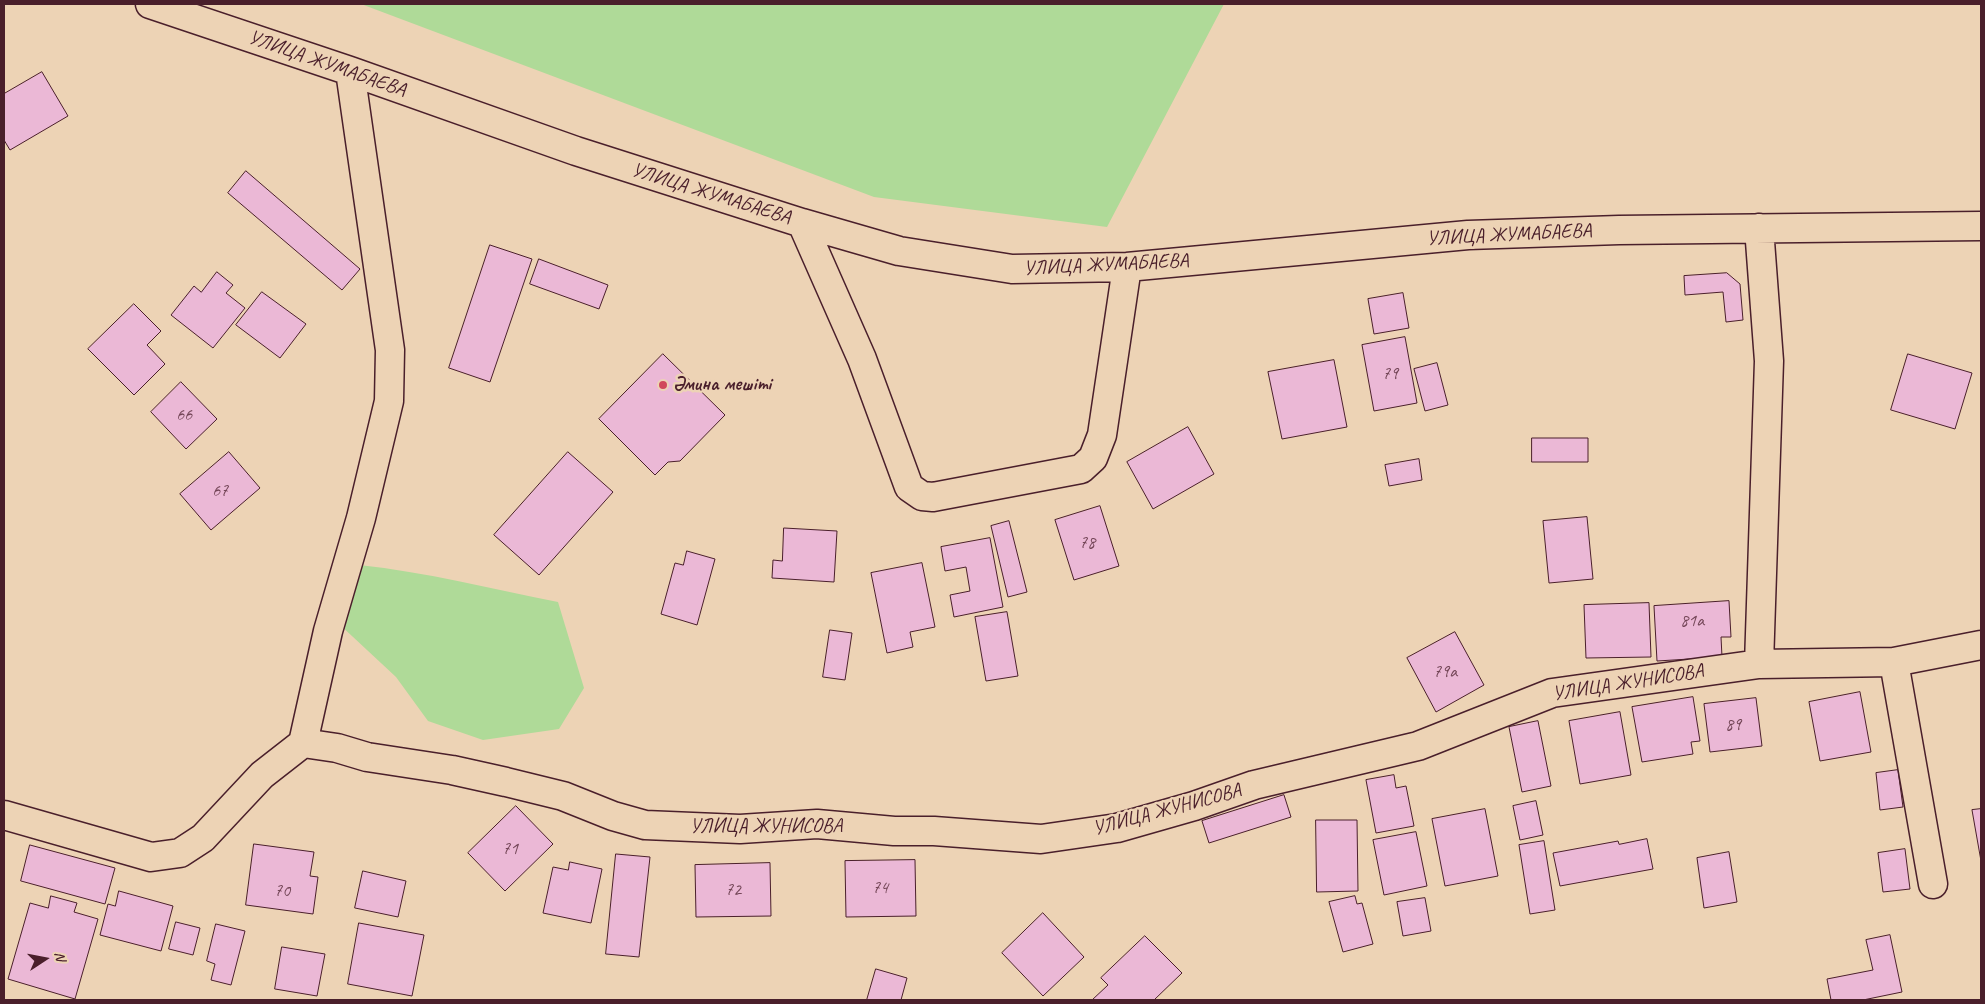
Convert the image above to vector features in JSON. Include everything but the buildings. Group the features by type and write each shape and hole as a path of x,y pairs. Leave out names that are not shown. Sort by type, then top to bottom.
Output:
{"street":[{"name":"УЛИЦА ЖУМАБАЕВА","path":"150,4 350,71 576,152 802,223 899,251 1012,269 1127,267 1468,235 1759,228 1981,226"},
{"path":"4,815 151,857 180,853 203,838 262,775 302,742 328,631 360,518 389,401 390,350 350,71"},
{"path":"802,223 862,359 909,486 922,496 934,497 1081,469 1093,458 1102,434 1127,267"},
{"path":"1759,228 1769,361 1759,664"},
{"name":"УЛИЦА ЖУНИСОВА","path":"302,742 337,748 367,757 444,768 506,782 563,796 613,816 645,825 740,830 817,824 894,831 934,831 1041,839 1117,828 1194,806 1254,785 1418,746 1552,693 1759,664 1894,662 1981,645"},
{"path":"1894,662 1933,884"}],"green space":[{"path":"361,4 1224,4 1107,227 874,197"},
{"path":"359,565 434,576 558,602 584,688 559,729 483,740 428,721 396,677 338,623"}],"place":[{"name":"Әмина мешіті","path":"663,385"}]}
